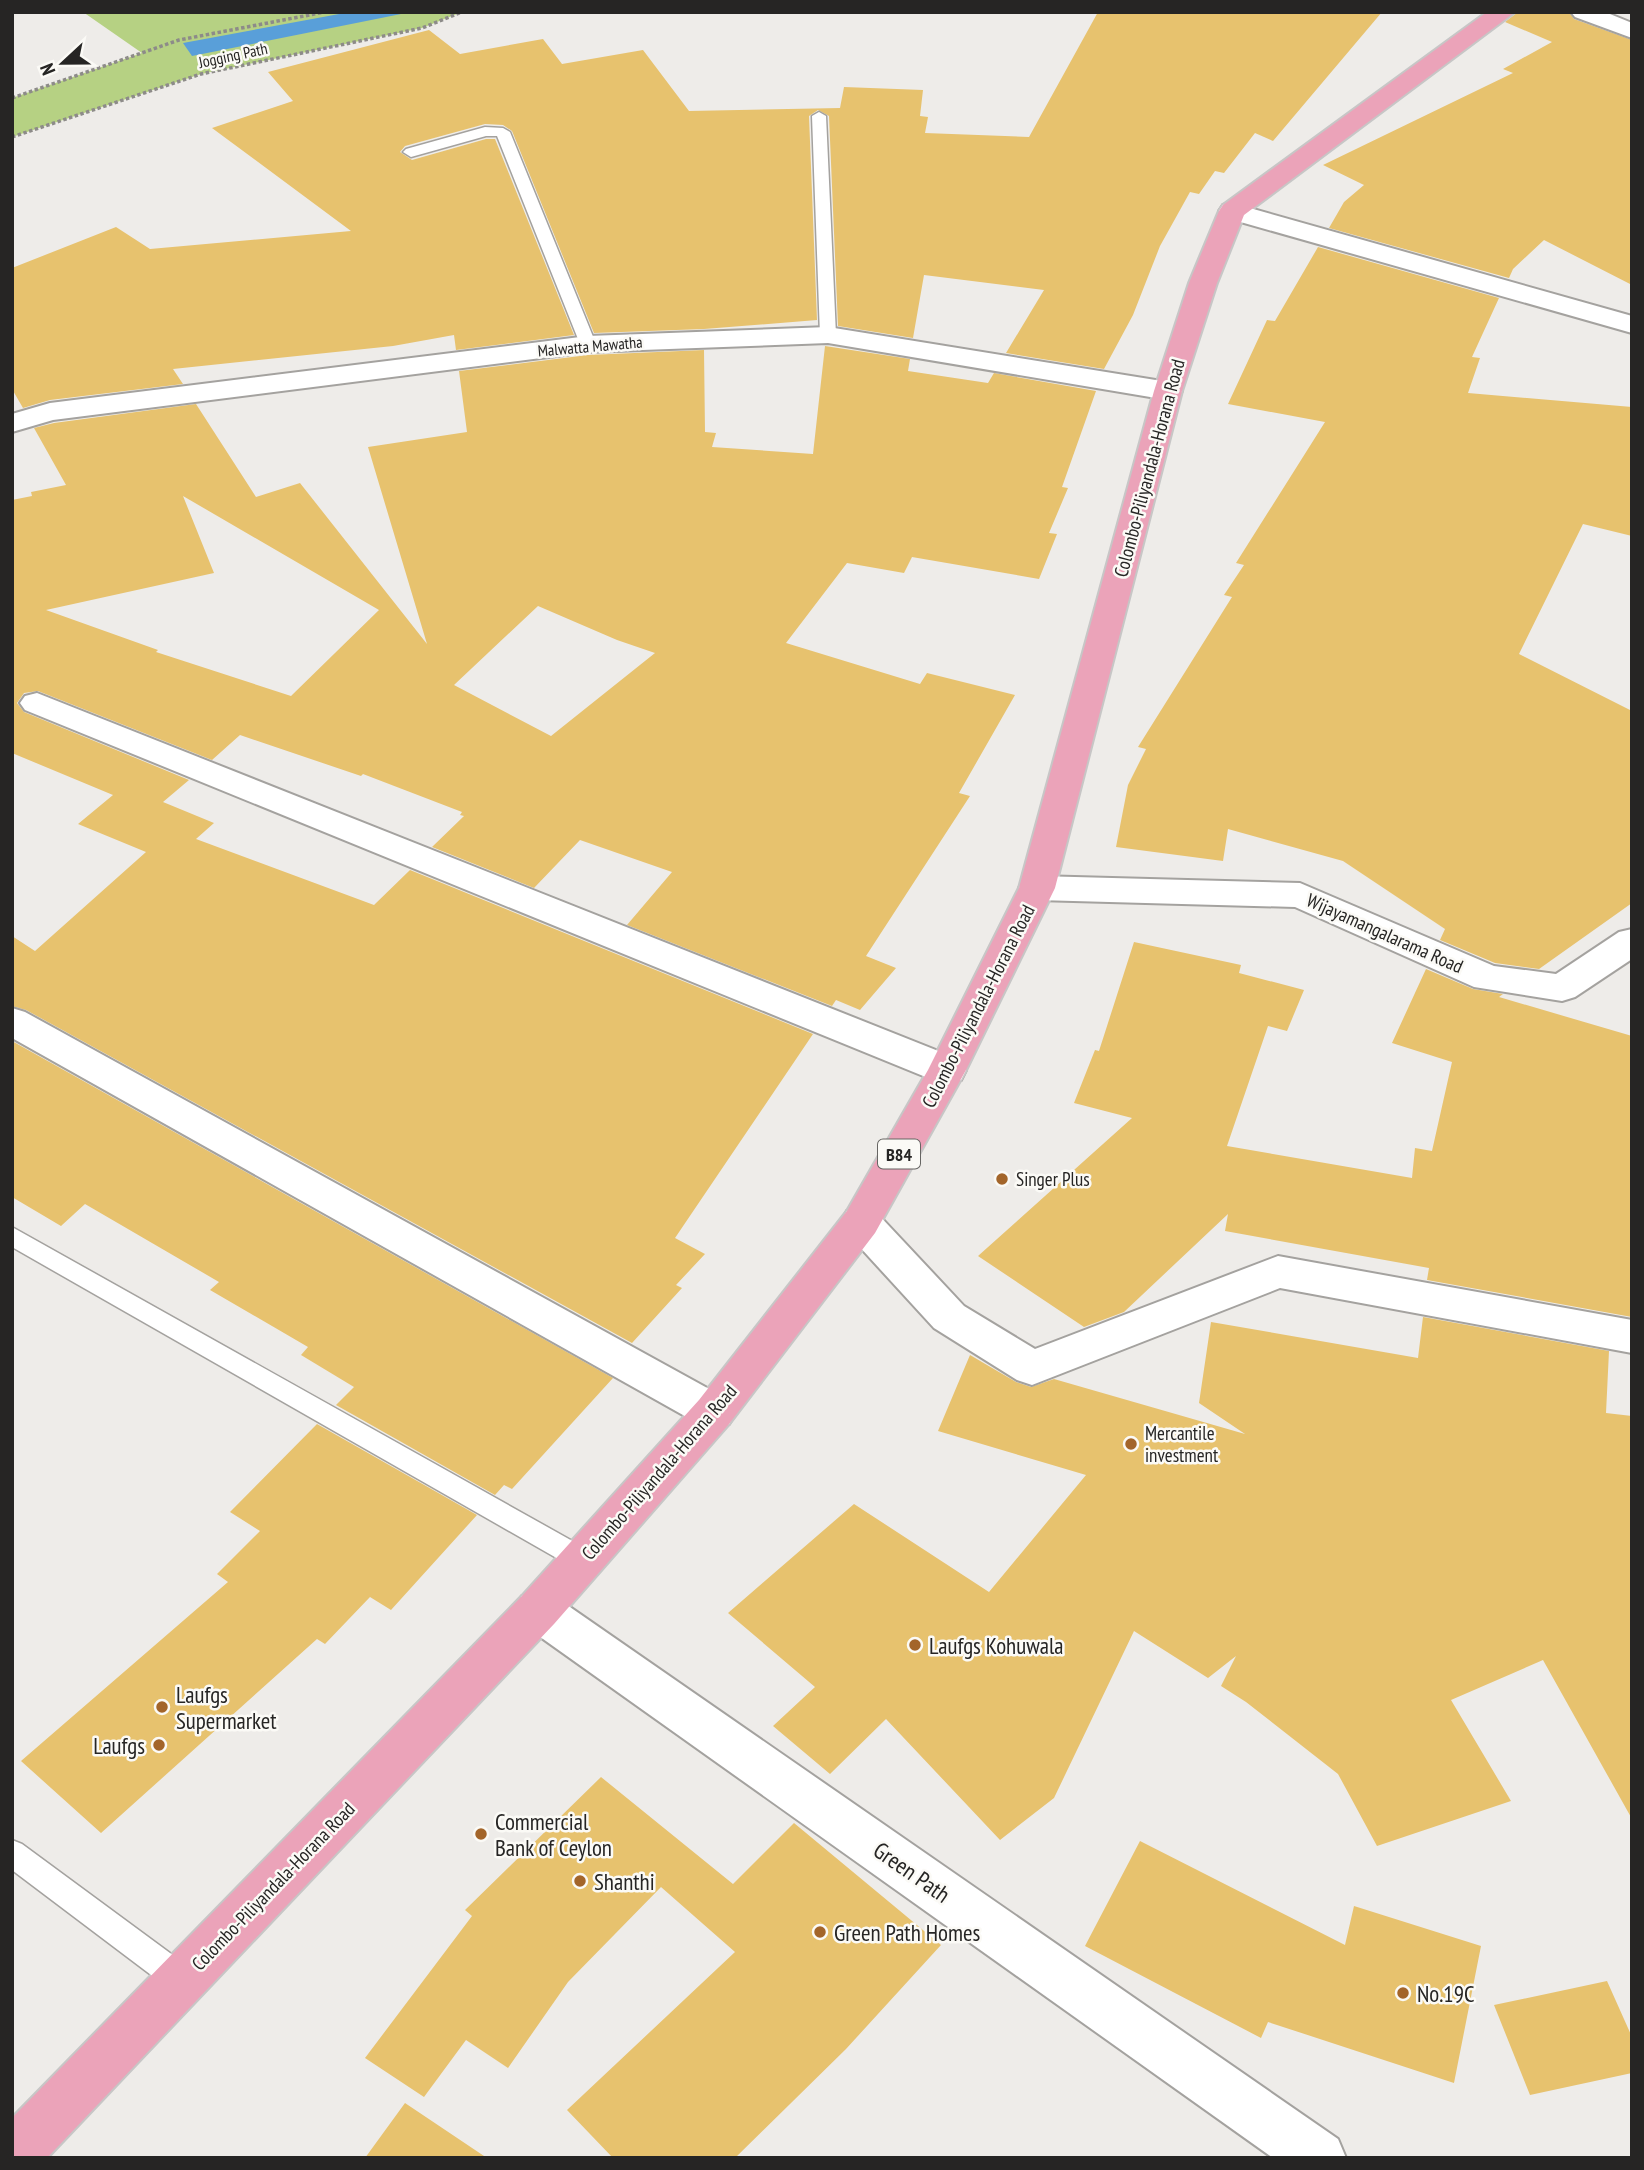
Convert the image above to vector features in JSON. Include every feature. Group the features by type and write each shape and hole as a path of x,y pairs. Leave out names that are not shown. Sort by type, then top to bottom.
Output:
{"main road":[{"path":"1232,211 1503,12"},
{"name":"Colombo-Piliyandala-Horana Road","path":"12,2156 538,1610 714,1412 861,1222 947,1070 1037,888 1168,391 1203,284 1232,211"}],"street":[{"path":"1583,12 1632,31"},
{"path":"1232,211 1632,325"},
{"name":"Malwatta Mawatha","path":"12,423 50,412 588,344 828,335 1168,391"},
{"path":"37,704 947,1070"},
{"name":"Wijayamangalarama Road","path":"1037,888 1300,895 1487,978 1562,988 1632,941"},
{"path":"12,1021 714,1412"},
{"path":"861,1222 949,1317 1032,1368 1278,1272 1632,1337"},
{"name":"Green Path","path":"538,1610 1320,2158"}],"lane":[{"path":"819,116 828,335"},
{"path":"411,152 485,131 503,132 588,344"},
{"path":"12,1236 583,1559"},
{"path":"12,1853 182,1980"}],"path":[{"name":"Jogging Path","path":"12,98 179,40 325,12"},
{"name":"Jogging Path","path":"12,137 201,74 422,28 462,12"}],"green space":[{"path":"83,12 462,12 422,28 201,74 12,137 12,98 142,53"}],"water":[{"path":"350,12 411,12 192,56 183,43"}],"building":[{"path":"1098,12 1382,12 1273,141 1255,133 1224,173 1215,171 1199,194 1190,192 1160,246 1133,315 1104,369 1006,353 1044,290 924,275 913,338 838,326 829,116 818,110 809,116 817,320 704,329 594,333 512,131 503,125 485,124 405,146 400,152 412,160 486,139 495,139 574,335 456,350 454,335 393,346 173,369 183,384 50,400 23,408 12,389 12,268 116,227 150,249 351,231 212,128 293,101 268,72 429,30 460,54 543,39 562,64 643,50 689,111 840,108 844,87 923,90 920,116 928,117 925,133 1029,137"},
{"path":"1518,12 1569,12 1574,19 1632,40 1632,285 1544,240 1513,269 1509,278 1329,228 1344,202 1364,185 1323,165 1513,73 1503,69 1552,42 1505,22"},
{"path":"1318,247 1499,298 1472,357 1480,358 1468,393 1632,407 1632,536 1583,524 1519,654 1632,711 1632,903 1539,969 1495,963 1440,940 1445,929 1343,861 1228,829 1223,861 1116,847 1128,785 1146,749 1138,747 1232,597 1224,595 1244,565 1236,563 1325,422 1228,404 1267,320 1275,321"},
{"path":"825,346 910,359 908,371 988,383 994,373 1096,391 1062,487 1068,488 1049,533 1057,534 1039,579 912,557 904,573 847,563 786,643 920,684 927,673 1015,695 959,793 970,796 866,956 896,968 860,1010 836,1000 832,1006 627,925 672,872 580,840 534,888 432,847 464,816 460,815 462,812 363,774 361,776 240,735 212,760 38,691 24,693 17,703 24,712 189,780 163,802 214,823 196,839 374,905 410,870 813,1034 675,1238 705,1254 676,1285 682,1288 632,1343 26,1010 12,1006 12,936 35,951 146,852 78,824 113,795 12,753 12,500 32,496 31,492 66,485 34,428 196,404 256,497 300,483 427,644 368,447 467,432 459,371 588,355 704,350 705,432 716,433 712,447 813,454","holes":["183,496 379,610 291,696 156,652 158,650 46,610 214,573","538,606 617,640 655,653 551,736 454,685"]},
{"path":"1134,942 1241,965 1239,973 1304,990 1287,1031 1268,1026 1227,1146 1412,1178 1415,1148 1432,1151 1452,1062 1392,1043 1426,969 1473,989 1503,994 1499,997 1632,1036 1632,1317 1427,1280 1429,1268 1225,1231 1228,1214 1124,1312 1084,1327 978,1256 1132,1118 1074,1103 1095,1050 1099,1051"},
{"path":"12,1041 613,1378 512,1489 504,1485 495,1495 336,1405 354,1387 301,1355 308,1347 210,1290 219,1282 85,1204 61,1226 12,1197"},
{"path":"1423,1317 1609,1351 1606,1413 1632,1416 1632,1819 1543,1660 1451,1700 1511,1801 1377,1846 1338,1774 1246,1702 1221,1686 1236,1656 1208,1678 1134,1631 1054,1798 1000,1840 886,1719 830,1774 773,1726 815,1687 728,1613 854,1504 989,1592 1086,1475 938,1431 970,1355 1016,1382 1031,1387 1054,1379 1245,1434 1199,1403 1211,1322 1418,1358"},
{"path":"317,1424 477,1515 391,1610 370,1597 325,1644 317,1639 101,1833 21,1761 228,1582 217,1574 260,1531 230,1512"},
{"path":"601,1777 733,1884 794,1823 941,1945 846,2049 735,2158 613,2158 567,2110 735,1952 661,1887 568,1982 508,2068 466,2040 424,2097 365,2058 472,1916 465,1910"},
{"path":"1140,1841 1345,1945 1354,1906 1481,1946 1454,2083 1268,2022 1261,2038 1085,1946"},
{"path":"1607,1981 1632,2037 1632,2073 1530,2095 1494,2005"},
{"path":"405,2103 487,2158 365,2158"}],"place":[{"name":"Singer Plus","path":"1002,1179"},
{"name":"Mercantile investment","path":"1131,1444"},
{"name":"Laufgs Kohuwala","path":"915,1645"},
{"name":"Laufgs Supermarket","path":"162,1707"},
{"name":"Laufgs","path":"159,1745"},
{"name":"Commercial Bank of Ceylon","path":"481,1834"},
{"name":"Shanthi","path":"580,1881"},
{"name":"Green Path Homes","path":"820,1932"},
{"name":"No.19C","path":"1403,1993"}]}
